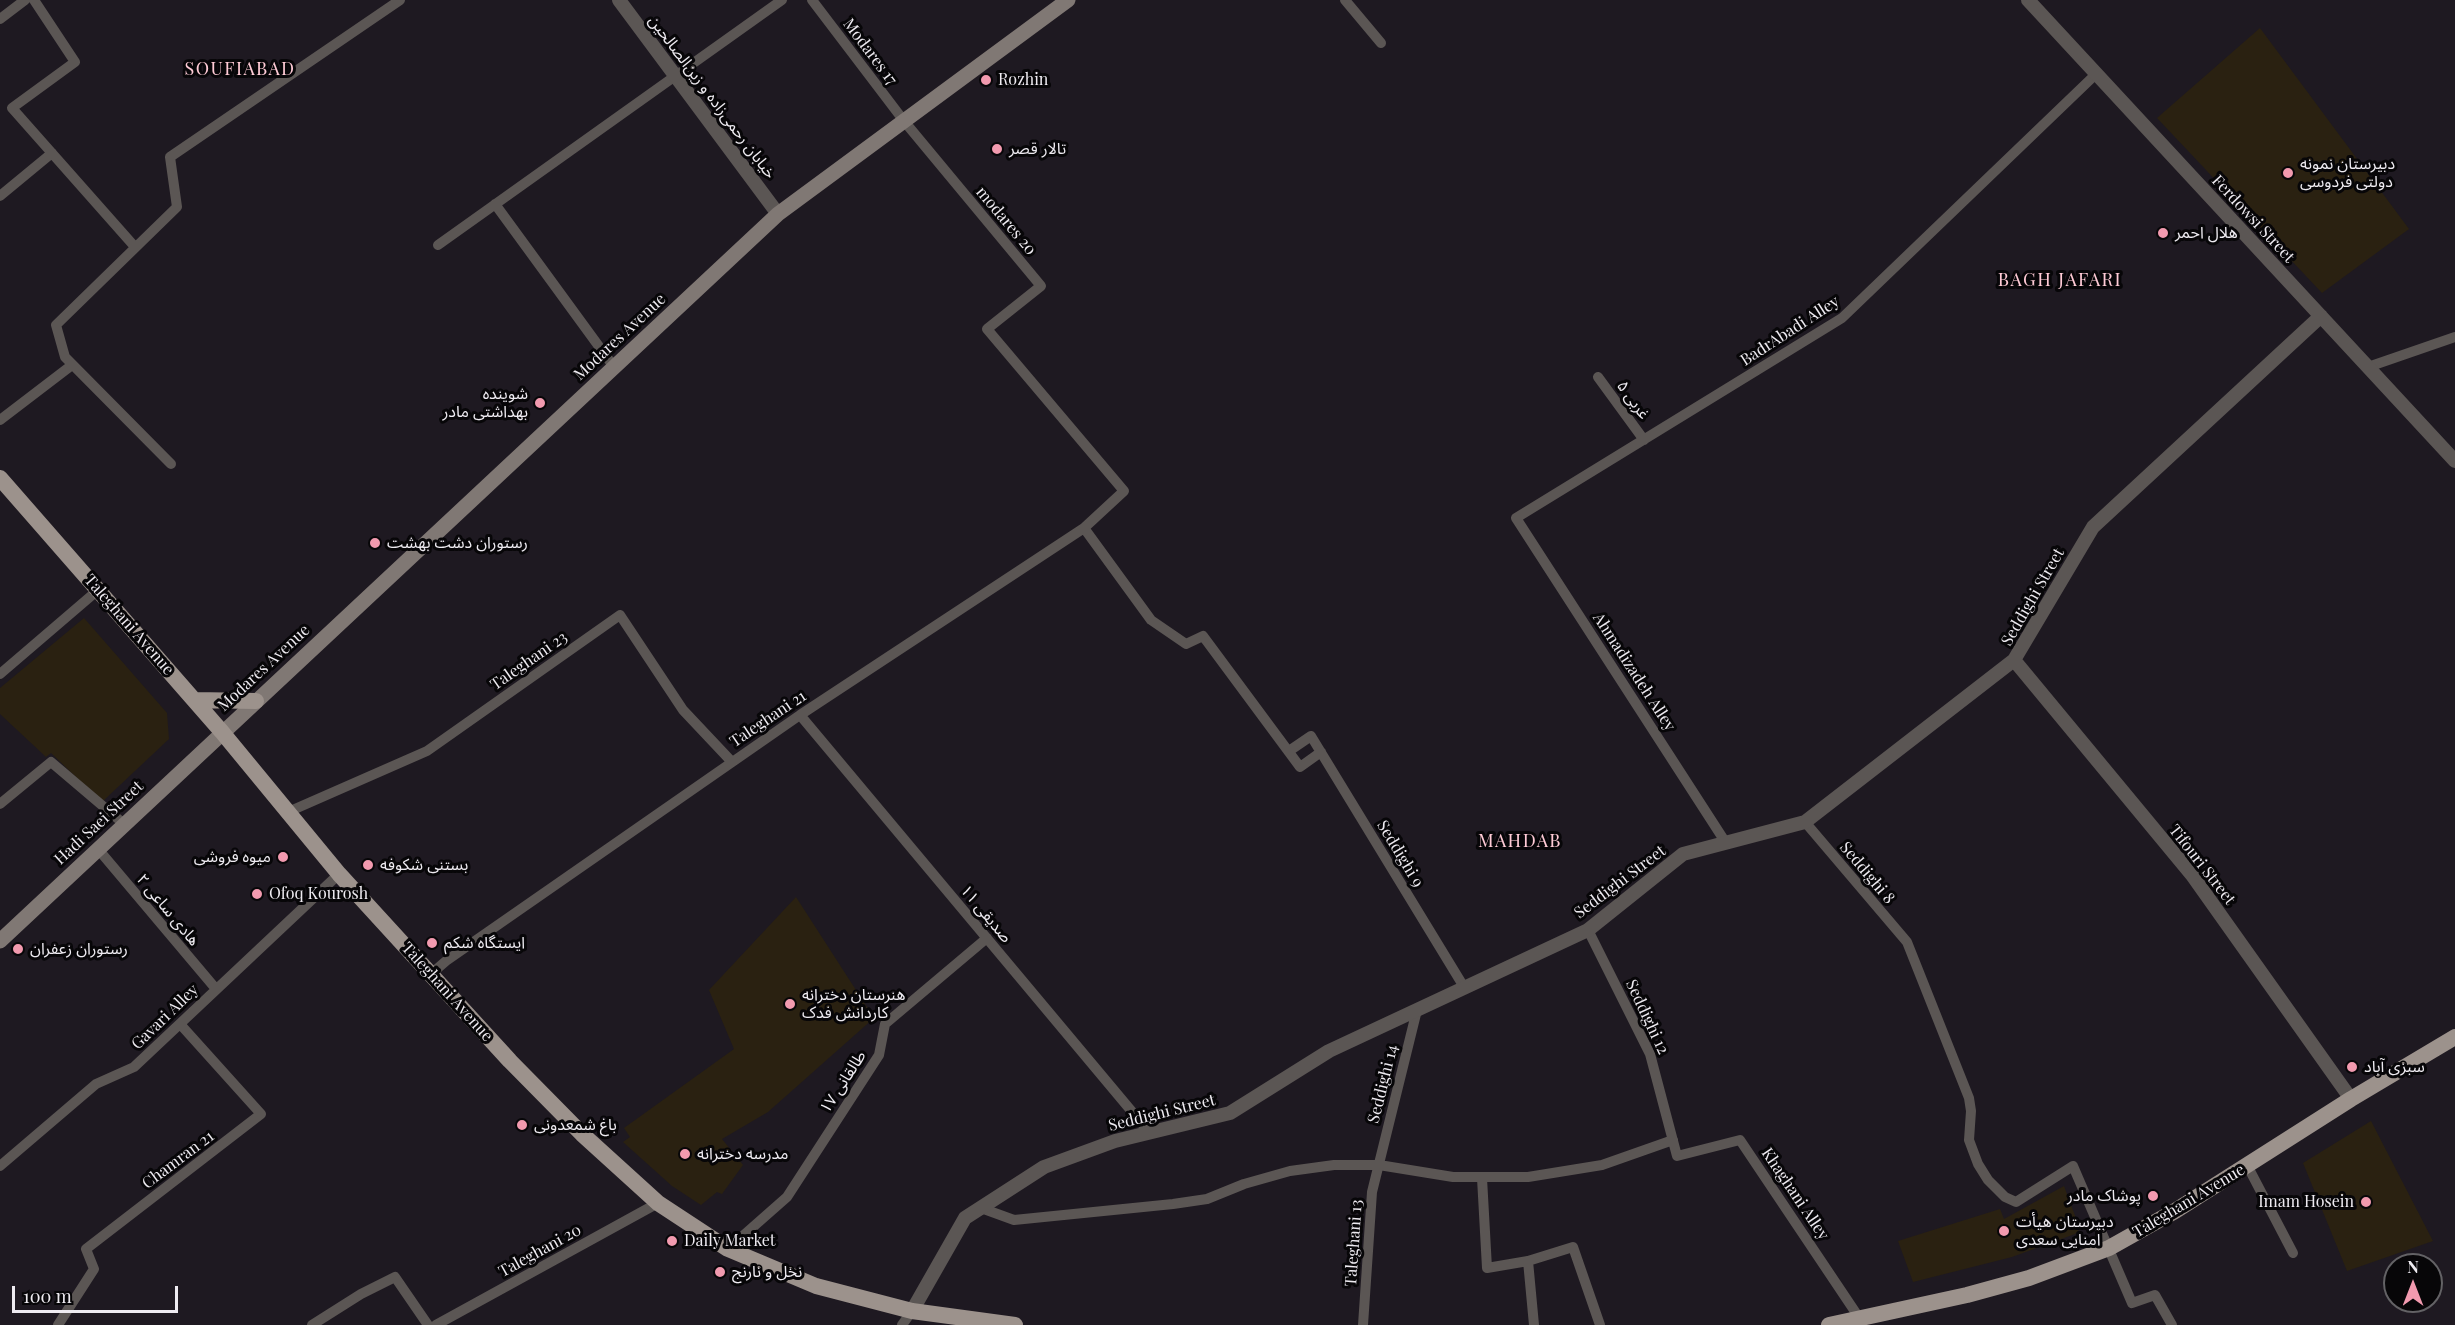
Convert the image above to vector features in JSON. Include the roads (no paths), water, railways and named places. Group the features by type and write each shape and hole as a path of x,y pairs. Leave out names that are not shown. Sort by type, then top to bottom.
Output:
{"main road":[{"name":"Modares Avenue","path":"222,732 778,214 1068,0"},
{"name":"Taleghani Avenue","path":"0,478 195,700 339,874 510,1061 582,1134 658,1203 728,1249 816,1286 912,1311 1015,1325"},
{"path":"195,700 256,701"},
{"name":"Hadi Saei Street","path":"0,941 222,732"},
{"name":"Taleghani Avenue","path":"1829,1325 1862,1322 2046,1274 2109,1248 2175,1211 2455,1036"}],"street":[{"path":"0,19 25,0"},
{"path":"34,0 75,62 12,108 135,248"},
{"path":"171,464 65,357 56,325 177,207 170,157 400,0"},
{"name":"خیابان رحمی‌زاده و زین‌الصالحین","path":"619,0 778,214"},
{"path":"438,245 782,0"},
{"name":"Modares 17","path":"812,0 903,122"},
{"path":"1345,0 1382,43"},
{"name":"Ferdowsi Street","path":"2028,0 2455,461"},
{"name":"BadrAbadi Alley","path":"1516,518 1842,318 2096,74"},
{"name":"modares 20","path":"903,122 1041,286 987,329 1124,491"},
{"path":"0,196 52,153"},
{"path":"495,204 614,367"},
{"name":"Seddighi Street","path":"912,1311 965,1218 1044,1167 1115,1141 1230,1113 1329,1051 1588,930 1683,854 1805,822 2014,660 2093,526 2321,316"},
{"path":"2368,367 2455,337"},
{"path":"0,420 72,365"},
{"name":"۵ غربی","path":"1598,377 1644,440"},
{"name":"Taleghani 21","path":"431,974 446,961 800,715 1084,528 1124,491"},
{"name":"Ahmadizadeh Alley","path":"1516,518 1726,843"},
{"path":"1084,528 1151,620 1186,644 1203,636 1300,767 1321,752"},
{"path":"0,674 98,590"},
{"name":"Taleghani 23","path":"288,812 427,751 620,615 683,710 732,762"},
{"name":"Tifouri Street","path":"2014,660 2192,874 2351,1099"},
{"name":"صدیقی ۱۱","path":"800,715 1149,1132"},
{"name":"Seddighi 9","path":"1289,751 1311,736 1464,987"},
{"path":"0,804 51,762 124,824"},
{"name":"Seddighi 8","path":"1805,822 1906,942 1969,1098 1971,1111 1969,1140 1978,1164 1988,1180 2005,1197 2016,1202 2073,1166 2109,1248"},
{"name":"هادی ساعی ۲","path":"98,849 216,989"},
{"name":"Gavari Alley","path":"0,1166 96,1084 134,1067 339,874"},
{"name":"Seddighi 12","path":"1588,930 1650,1054 1677,1156"},
{"name":"طالقانی ۱۷","path":"728,1249 787,1197 879,1055 885,1023 987,938"},
{"name":"Seddighi 14","path":"1379,1165 1417,1010"},
{"name":"Chamran 21","path":"57,1325 94,1269 86,1249 261,1114 180,1023"},
{"path":"981,1208 1014,1220 1132,1209 1207,1199 1244,1184 1290,1171 1334,1165 1379,1165 1416,1172 1482,1178 1528,1177 1574,1170 1638,1154 1673,1140"},
{"name":"Khaghani Alley","path":"1677,1156 1740,1140 1862,1322"},
{"name":"Taleghani 13","path":"1364,1325 1372,1191 1379,1165"},
{"path":"2247,1165 2293,1253"},
{"path":"1482,1178 1487,1268 1528,1261 1573,1247 1600,1325"},
{"name":"Taleghani 20","path":"436,1325 658,1203"},
{"path":"2109,1248 2132,1303 2155,1295 2172,1325"},
{"path":"1528,1261 1534,1325"},
{"path":"312,1325 361,1294 394,1277 428,1325"},
{"path":"902,1325 912,1311"}],"place":[{"name":"Rozhin","path":"986,80"},
{"name":"تالار قصر","path":"997,149"},
{"name":"دبیرستان نمونه دولتی فردوسی","path":"2288,173"},
{"name":"هلال احمر","path":"2163,233"},
{"name":"شوینده بهداشتی مادر","path":"540,403"},
{"name":"رستوران دشت بهشت","path":"375,543"},
{"name":"میوه فروشی","path":"283,857"},
{"name":"بستنی شکوفه","path":"368,865"},
{"name":"Ofoq Kourosh","path":"257,894"},
{"name":"ایستگاه شکم","path":"432,943"},
{"name":"رستوران زعفران","path":"18,949"},
{"name":"هنرستان دخترانه کاردانش فدک","path":"790,1004"},
{"name":"سبزی آباد","path":"2352,1067"},
{"name":"باغ شمعدونی","path":"522,1125"},
{"name":"مدرسه دخترانه","path":"685,1154"},
{"name":"پوشاک مادر","path":"2153,1196"},
{"name":"Imam Hosein","path":"2366,1202"},
{"name":"دبیرستان هیأت امنایی سعدی","path":"2004,1231"},
{"name":"Daily Market","path":"672,1241"},
{"name":"نخل و نارنج","path":"720,1272"}],"district":[{"name":"SOUFIABAD","path":"240,69"},
{"name":"BAGH JAFARI","path":"2060,280"},
{"name":"MAHDAB","path":"1520,841"}]}
